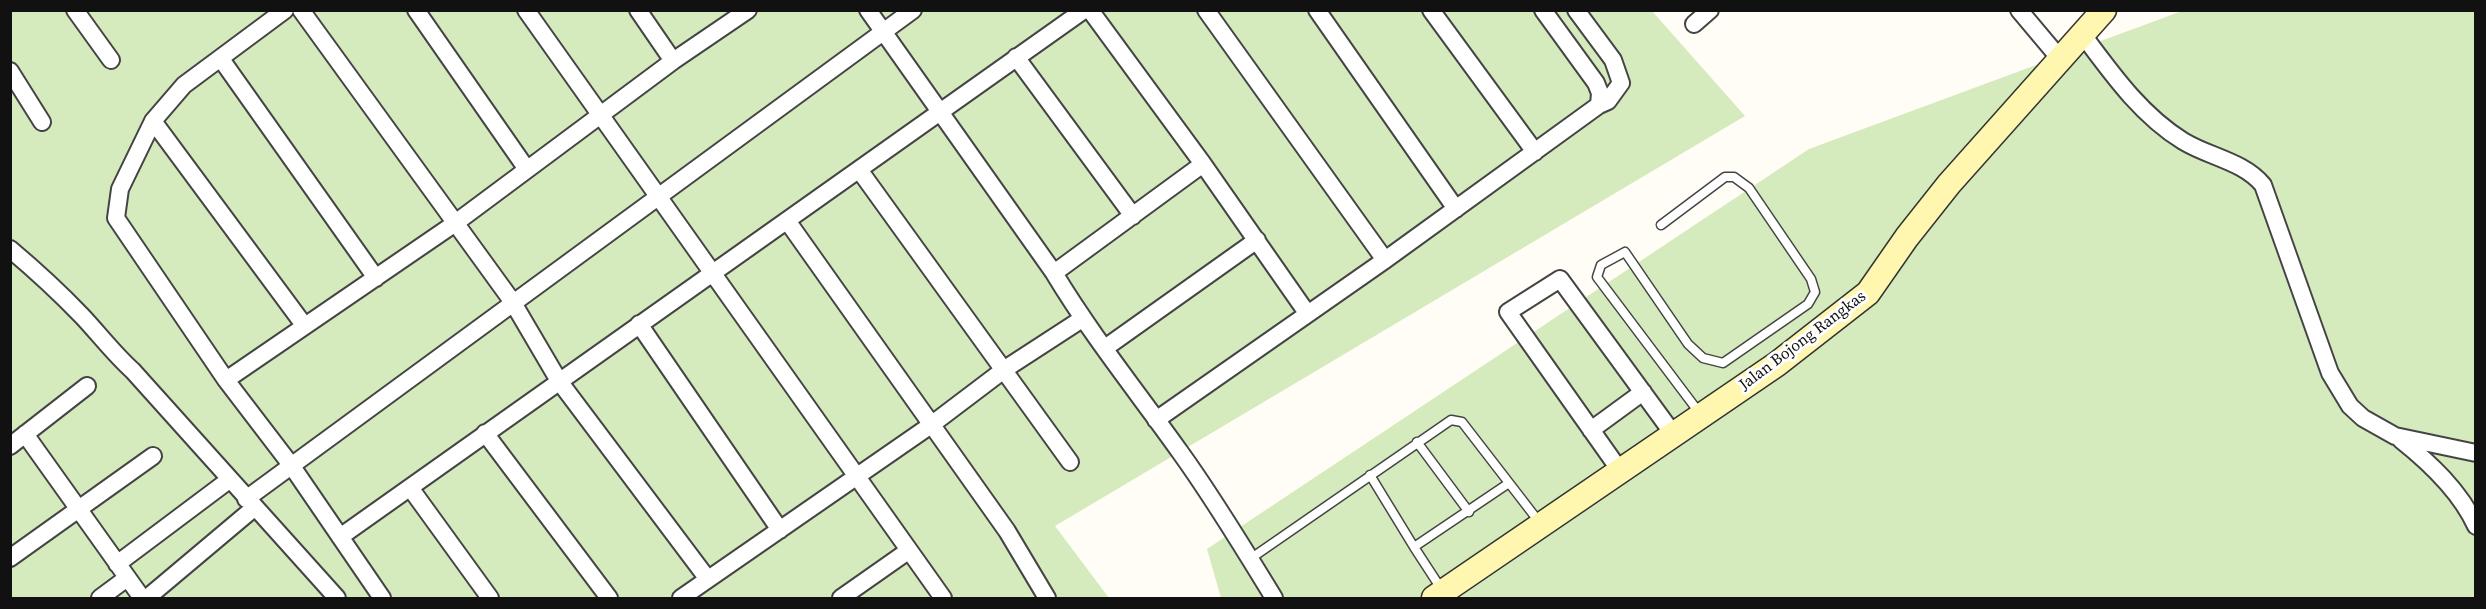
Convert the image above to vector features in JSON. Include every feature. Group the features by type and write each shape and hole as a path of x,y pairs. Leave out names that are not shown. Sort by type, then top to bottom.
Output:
{"main road":[{"name":"Jalan Bojong Rangkas","path":"1439,595 1621,472 1809,340 1868,293 1907,237 1949,184 2104,10"}],"street":[{"path":"75,10 111,60"},
{"path":"285,10 184,85 153,121 120,189 116,218 226,380 291,465 382,598"},
{"path":"301,10 512,301 559,381 707,578"},
{"path":"416,10 526,168"},
{"path":"526,10 656,197 712,272 943,598"},
{"path":"638,10 673,62"},
{"path":"226,380 454,224 526,168 748,10"},
{"path":"868,10 882,33 1054,273 1082,319 1216,504 1274,598"},
{"path":"147,598 291,465 512,301 913,10"},
{"path":"340,537 411,489 485,433 712,272 788,222 940,115 1016,57 1084,10"},
{"path":"1090,10 1203,164 1307,313"},
{"path":"1206,10 1385,261"},
{"path":"1317,10 1456,209"},
{"path":"1431,10 1535,152"},
{"path":"1543,10 1596,83 1600,93 1599,105"},
{"path":"1156,420 1385,261 1599,105 1608,101 1621,83 1613,60 1576,10"},
{"path":"1694,24 1710,10"},
{"path":"2019,10 2061,60"},
{"path":"2083,35 2118,83 2164,128 2205,153 2245,169 2263,184 2330,373 2340,391 2363,418 2395,436 2435,470 2455,492 2475,526"},
{"path":"1016,57 1133,216"},
{"path":"221,59 376,278"},
{"path":"10,71 42,122"},
{"path":"153,121 304,325"},
{"path":"1054,273 1203,164"},
{"path":"860,171 1070,462"},
{"path":"788,222 1007,531 1047,598"},
{"path":"1105,348 1257,240"},
{"path":"10,249 82,316 337,598"},
{"path":"1621,472 1508,312 1560,279 1674,435"},
{"path":"681,598 931,425 1005,369 1082,319"},
{"path":"639,324 780,530"},
{"path":"10,446 87,386"},
{"path":"1591,430 1643,392"},
{"path":"485,433 609,598"},
{"path":"25,434 76,509 142,598"},
{"path":"2395,436 2475,453"},
{"path":"10,558 153,456"},
{"path":"100,598 122,571 229,480"},
{"path":"411,489 490,598"},
{"path":"841,598 908,551"}],"lane":[{"path":"1661,225 1725,177 1734,177 1749,188 1810,279 1815,292 1808,304 1723,363 1703,358 1688,344 1625,252 1600,266 1598,277 1664,362 1701,416"},
{"path":"1250,559 1451,420 1462,423 1541,525"},
{"path":"1417,442 1469,512"},
{"path":"1370,475 1439,595"},
{"path":"1414,548 1509,483"}],"green space":[{"path":"10,11 1652,11 1745,116 1055,526 1109,598 11,598"},
{"path":"2182,11 2475,11 2475,598 1221,598 1207,549 1809,149"}]}
